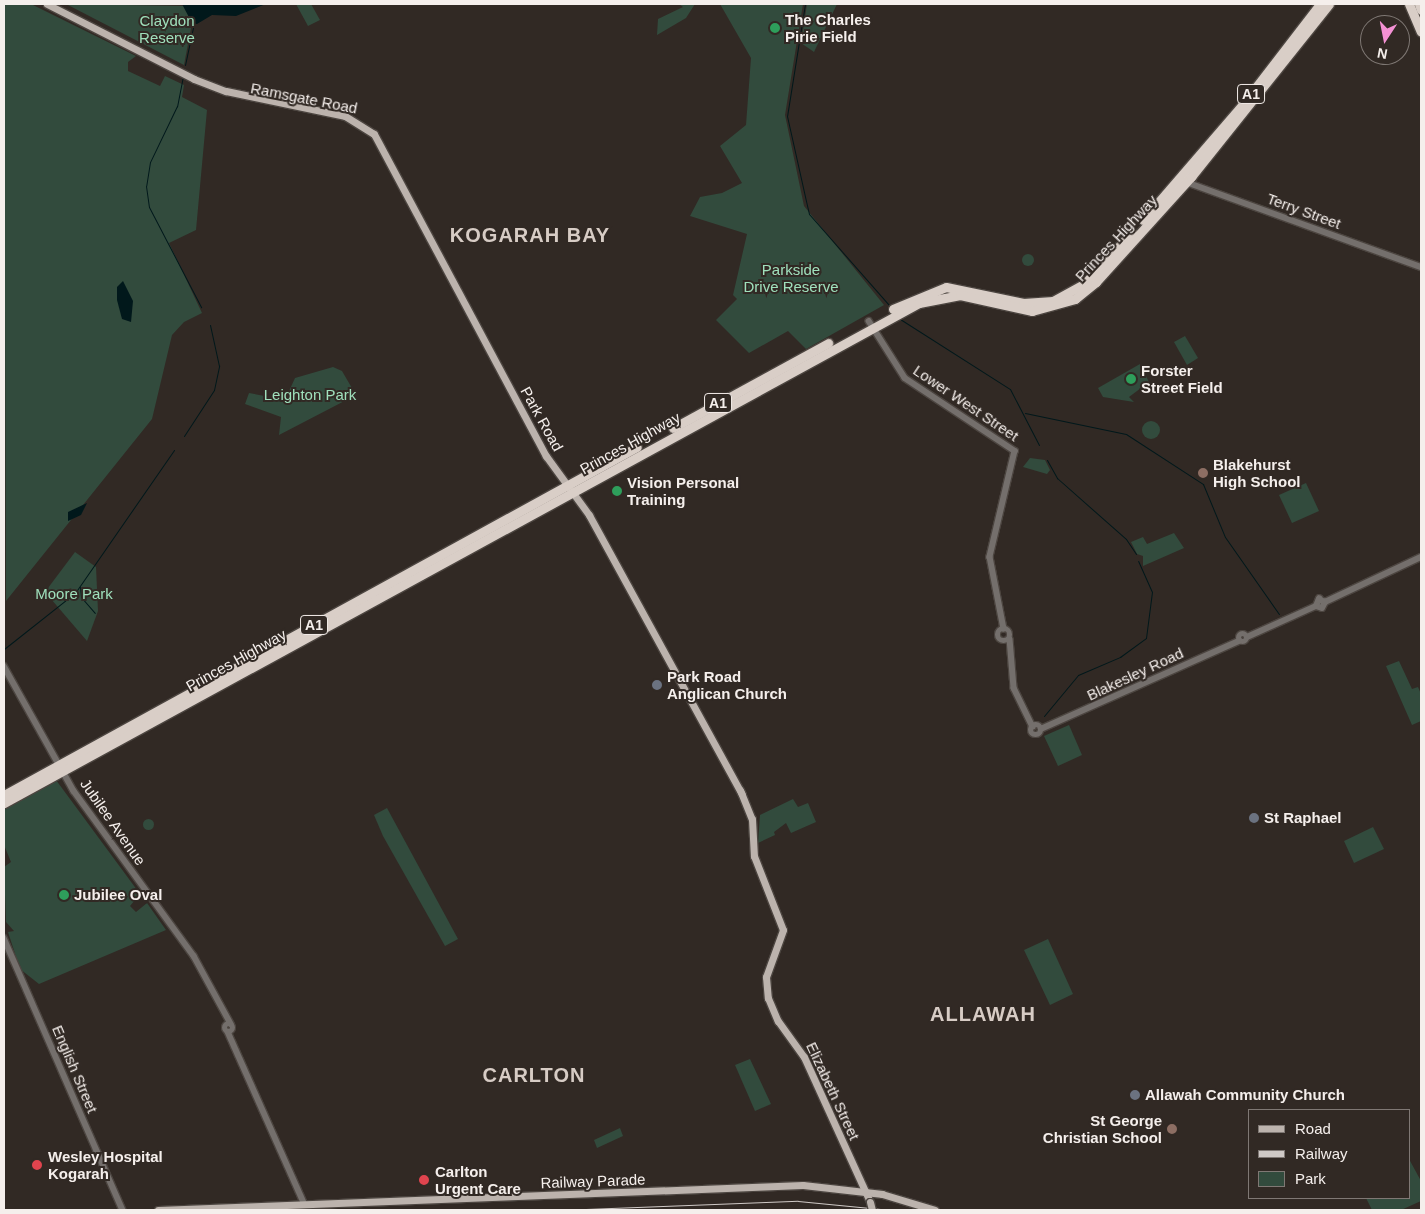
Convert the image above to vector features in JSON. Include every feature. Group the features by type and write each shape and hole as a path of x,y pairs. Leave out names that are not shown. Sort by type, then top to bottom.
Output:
{"highway":[{"name":"Princes Highway","path":"1182,181 1320,4"},
{"name":"Princes Highway","path":"4,803 62,768 570,488 871,324 943,287 1029,304 1068,295 1085,283 1182,181 1329,4"},
{"path":"1410,4 1421,32"},
{"path":"1419,4 1421,10"},
{"name":"Princes Highway","path":"4,795 62,768"}],"main road":[{"name":"Ramsgate Road","path":"46,4 188,76 362,124"},
{"name":"Park Road","path":"362,124 382,147 463,305 547,458 570,488 742,794 750,811 754,856 783,930 766,977"},
{"name":"Elizabeth Street","path":"766,977 774,1014 804,1057 872,1210"},
{"name":"Railway Parade","path":"158,1210 786,1185 865,1191 935,1210"}],"street":[{"name":"Terry Street","path":"1182,181 1421,267"},
{"name":"Lower West Street","path":"871,324 906,378 1017,454 990,557 1004,629"},
{"name":"Blakesley Road","path":"1010,658 1014,688 1035,735 1041,729 1239,641 1245,642 1247,637 1316,606 1322,608 1324,602 1421,557"},
{"path":"1004,629 1010,639 1010,658 998,635 1004,629"},
{"path":"1002,641 1010,639"},
{"name":"Jubilee Avenue","path":"4,666 62,768 194,956 229,1028 304,1204"},
{"name":"English Street","path":"4,938 123,1210"}],"green space":[{"path":"4,4 31,4 136,56 128,62 128,71 160,86 165,76 184,85 182,97 207,110 196,230 169,243 202,313 184,322 172,335 152,419 6,601"},
{"name":"Claydon Reserve","path":"66,4 186,6 192,23 184,65"},
{"path":"296,4 311,4 320,20 308,26"},
{"path":"679,4 695,4 686,18 657,35 658,19 683,7"},
{"name":"Parkside Drive Reserve","path":"720,4 803,4 785,115 804,206 884,305 806,349 788,331 749,353 716,320 737,299 733,295 747,234 690,216 700,197 722,193 742,183 720,146 746,125 751,58"},
{"path":"807,4 837,4 814,52 801,43"},
{"path":"1028,254 1034,260 1028,266 1022,260"},
{"path":"1185,336 1198,358 1187,365 1174,342"},
{"path":"1140,364 1149,382 1129,397 1134,402 1103,397 1098,388"},
{"name":"Leighton Park","path":"333,367 342,371 356,395 279,435 281,417 245,404 249,393 285,400 295,378"},
{"path":"1151,421 1157,424 1160,430 1157,436 1151,439 1145,436 1142,430 1145,424"},
{"path":"1030,458 1045,460 1050,470 1047,474 1023,467"},
{"path":"1306,483 1319,511 1292,523 1279,495"},
{"path":"1174,533 1184,548 1143,566 1143,556 1137,554 1131,542 1143,537 1147,544"},
{"name":"Moore Park","path":"75,552 96,567 98,611 87,641 45,592"},
{"path":"1399,661 1412,689 1418,687 1421,694 1421,721 1412,725 1386,666"},
{"path":"1069,725 1082,755 1058,766 1044,736"},
{"path":"56,780 140,894 130,906 136,912 147,903 166,930 39,984 20,969 8,932 14,931 6,922 4,867 11,862 4,845 4,809"},
{"path":"793,799 798,807 808,803 816,822 791,833 786,823 774,832 775,835 758,843 760,815"},
{"path":"387,808 458,939 445,946 383,836 374,815"},
{"path":"148,818 154,824 148,830 142,824"},
{"path":"1373,827 1384,849 1354,863 1344,841"},
{"path":"1048,939 1073,994 1050,1005 1024,950"},
{"path":"750,1059 771,1104 755,1111 735,1065"},
{"path":"620,1128 623,1136 597,1148 594,1140"},
{"path":"1410,1161 1421,1181 1421,1201 1401,1210 1372,1210 1366,1199 1410,1199"}],"water":[{"path":"182,4 266,4 236,16 212,15 197,24 192,23"},
{"path":"123,281 133,301 131,322 122,319 117,300 117,287"},
{"path":"87,503 81,515 68,521 68,512"}],"waterway":[{"path":"805,4 787,116 809,214 888,304"},
{"path":"185,65 194,23"},
{"path":"183,76 177,106 150,162 146,186 149,207 201,307"},
{"path":"900,319 1010,389 1039,445"},
{"path":"184,436 214,390 219,366 210,325"},
{"path":"1025,413 1126,434 1203,484 1225,537 1279,614"},
{"path":"4,649 75,593 174,450"},
{"path":"1047,460 1057,478 1126,539 1136,554"},
{"path":"1044,716 1078,675 1120,657 1146,638 1152,592 1138,561"},
{"path":"80,587 81,597 95,613"}],"railway":[{"path":"560,1210 798,1201 891,1210"},
{"path":"775,1210 811,1210"}],"place":[{"name":"The Charles Pirie Field","path":"775,28"},
{"name":"Forster Street Field","path":"1131,379"},
{"name":"Blakehurst High School","path":"1203,473"},
{"name":"Vision Personal Training","path":"617,491"},
{"name":"Park Road Anglican Church","path":"657,685"},
{"name":"St Raphael","path":"1254,818"},
{"name":"Jubilee Oval","path":"64,895"},
{"name":"Allawah Community Church","path":"1135,1095"},
{"name":"St George Christian School","path":"1172,1129"},
{"name":"Wesley Hospital Kogarah","path":"37,1165"},
{"name":"Carlton Urgent Care","path":"424,1180"}],"district":[{"name":"KOGARAH BAY","path":"530,235"},
{"name":"ALLAWAH","path":"983,1014"},
{"name":"CARLTON","path":"534,1075"}]}
